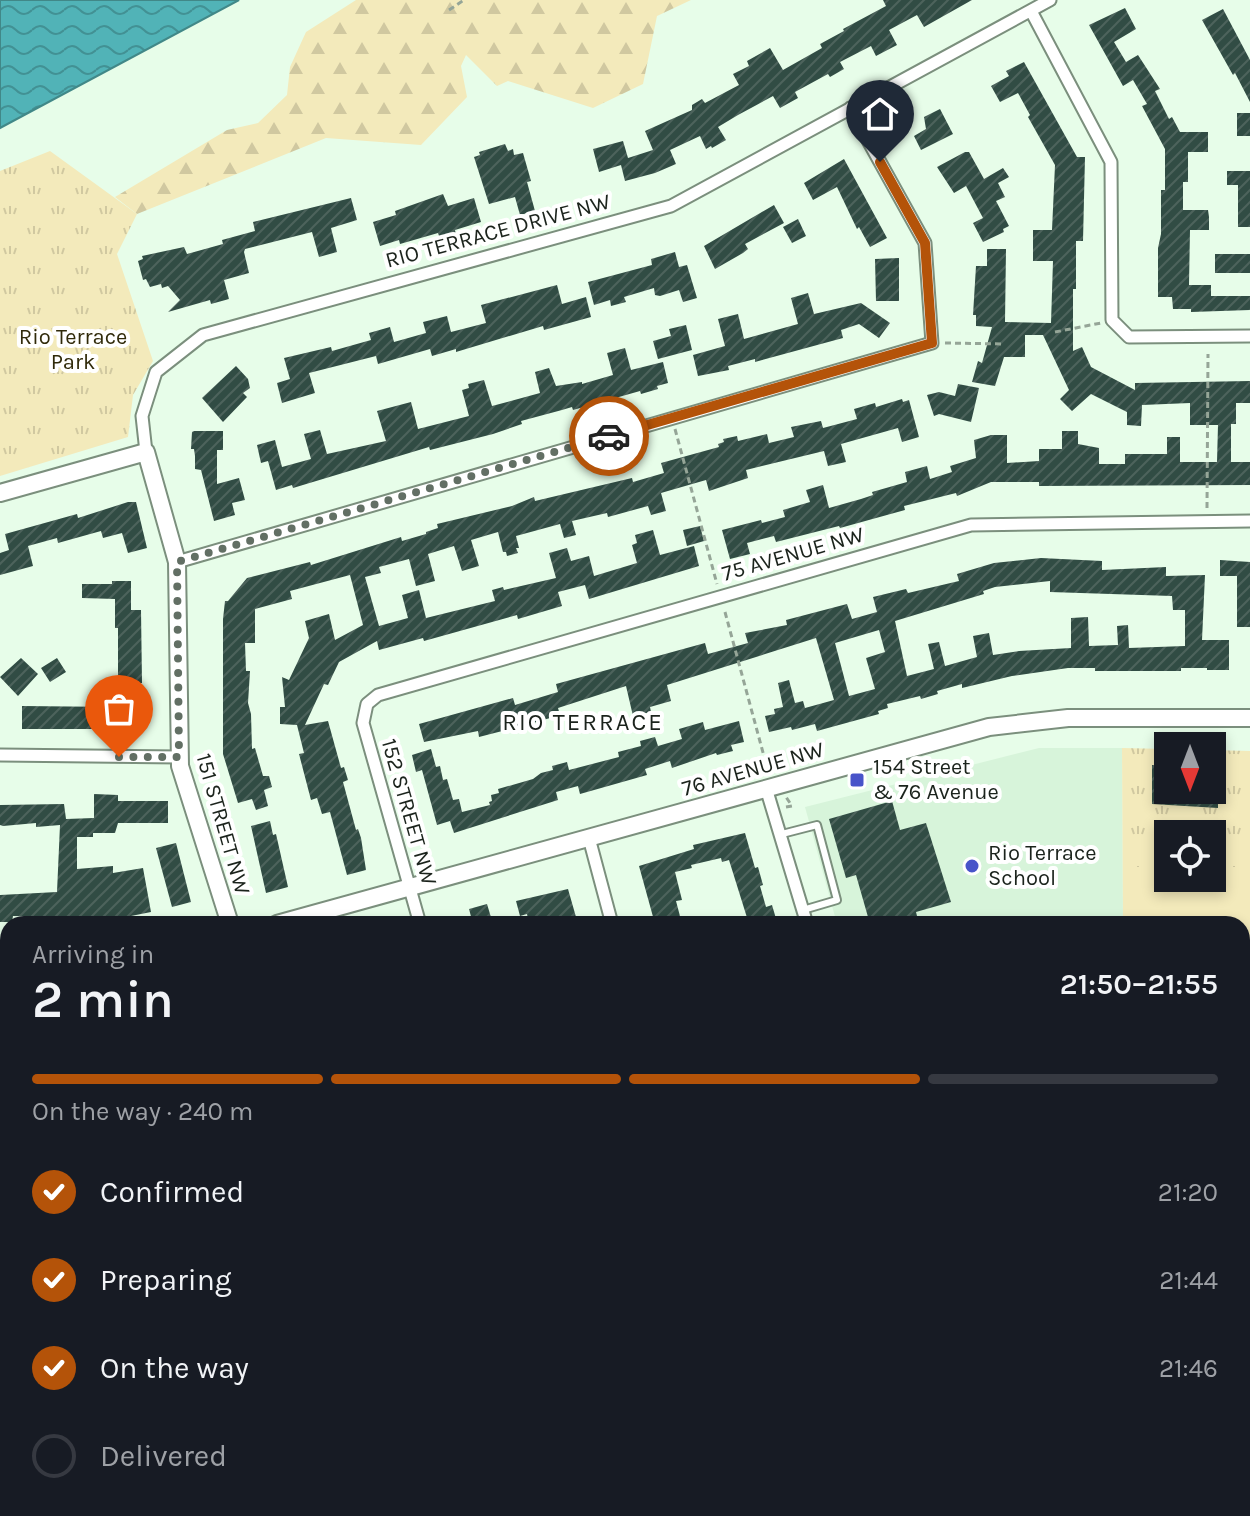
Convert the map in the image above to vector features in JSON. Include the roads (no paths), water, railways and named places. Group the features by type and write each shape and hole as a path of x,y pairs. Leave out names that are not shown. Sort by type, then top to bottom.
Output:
{"street":[{"name":"RIO TERRACE DRIVE NW","path":"146,452 142,416 156,372 203,335 671,206 1050,0"},
{"path":"1031,11 1111,162 1112,320 1129,337 1250,336"},
{"path":"177,562 932,343 925,243 850,108"},
{"path":"0,493 146,452"},
{"name":"151 STREET NW","path":"146,452 177,562 179,757 228,916"},
{"name":"75 AVENUE NW","path":"365,711 367,704 378,695 971,525 1250,521"},
{"name":"152 STREET NW","path":"365,711 365,731 418,916"},
{"name":"76 AVENUE NW","path":"306,916 1007,724 1068,718 1250,718"},
{"path":"0,755 179,757"},
{"path":"772,786 805,916"},
{"path":"589,838 610,916"}],"lane":[{"path":"782,834 817,825 837,900 803,910"}],"water":[{"path":"0,0 239,0 0,128"}],"place":[{"name":"154 Street & 76 Avenue","path":"857,780"},
{"name":"Rio Terrace School","path":"972,866"}],"district":[{"name":"RIO TERRACE","path":"583,722"}],"park label":[{"name":"Rio Terrace Park","path":"73,350"}]}
